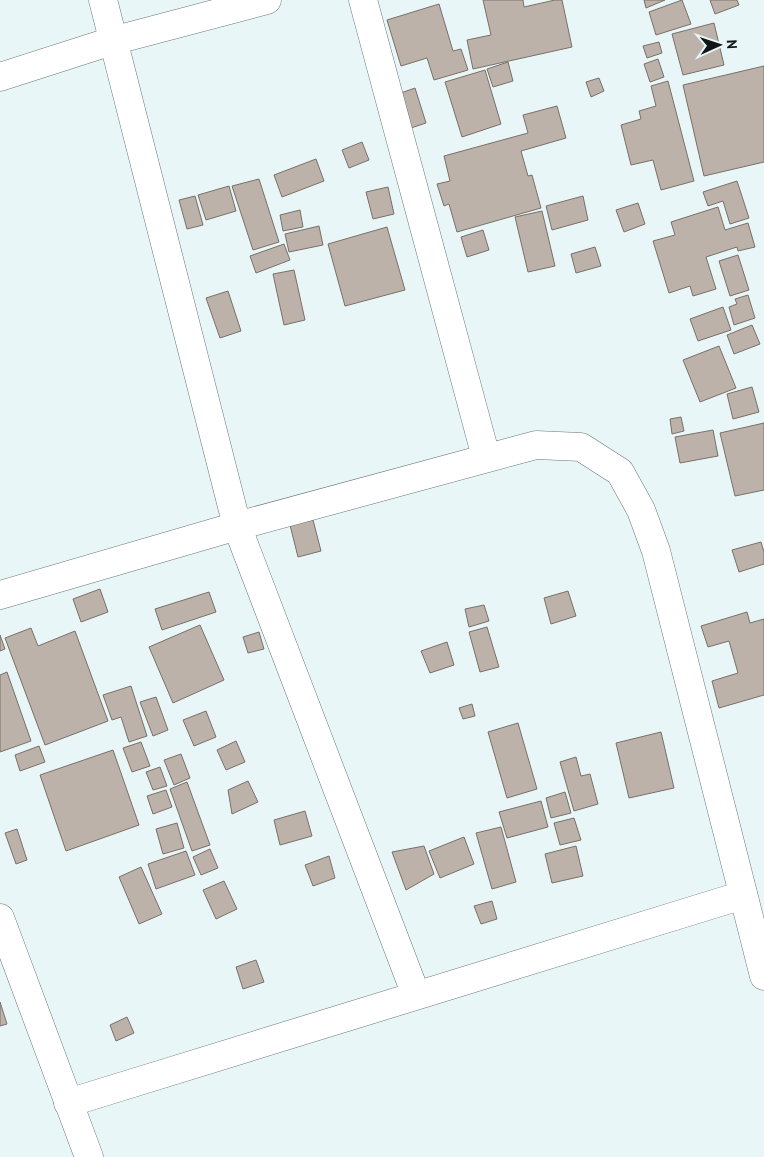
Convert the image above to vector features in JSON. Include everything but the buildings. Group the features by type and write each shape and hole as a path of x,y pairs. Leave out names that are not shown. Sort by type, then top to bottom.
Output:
{"street":[{"path":"102,0 237,526 416,995"},
{"path":"0,77 112,41 266,0"},
{"path":"363,0 486,457"},
{"path":"0,595 237,526 536,444 581,447 620,472 641,510 656,551 764,976"},
{"path":"68,1103 743,895"},
{"path":"0,918 88,1157"}]}
